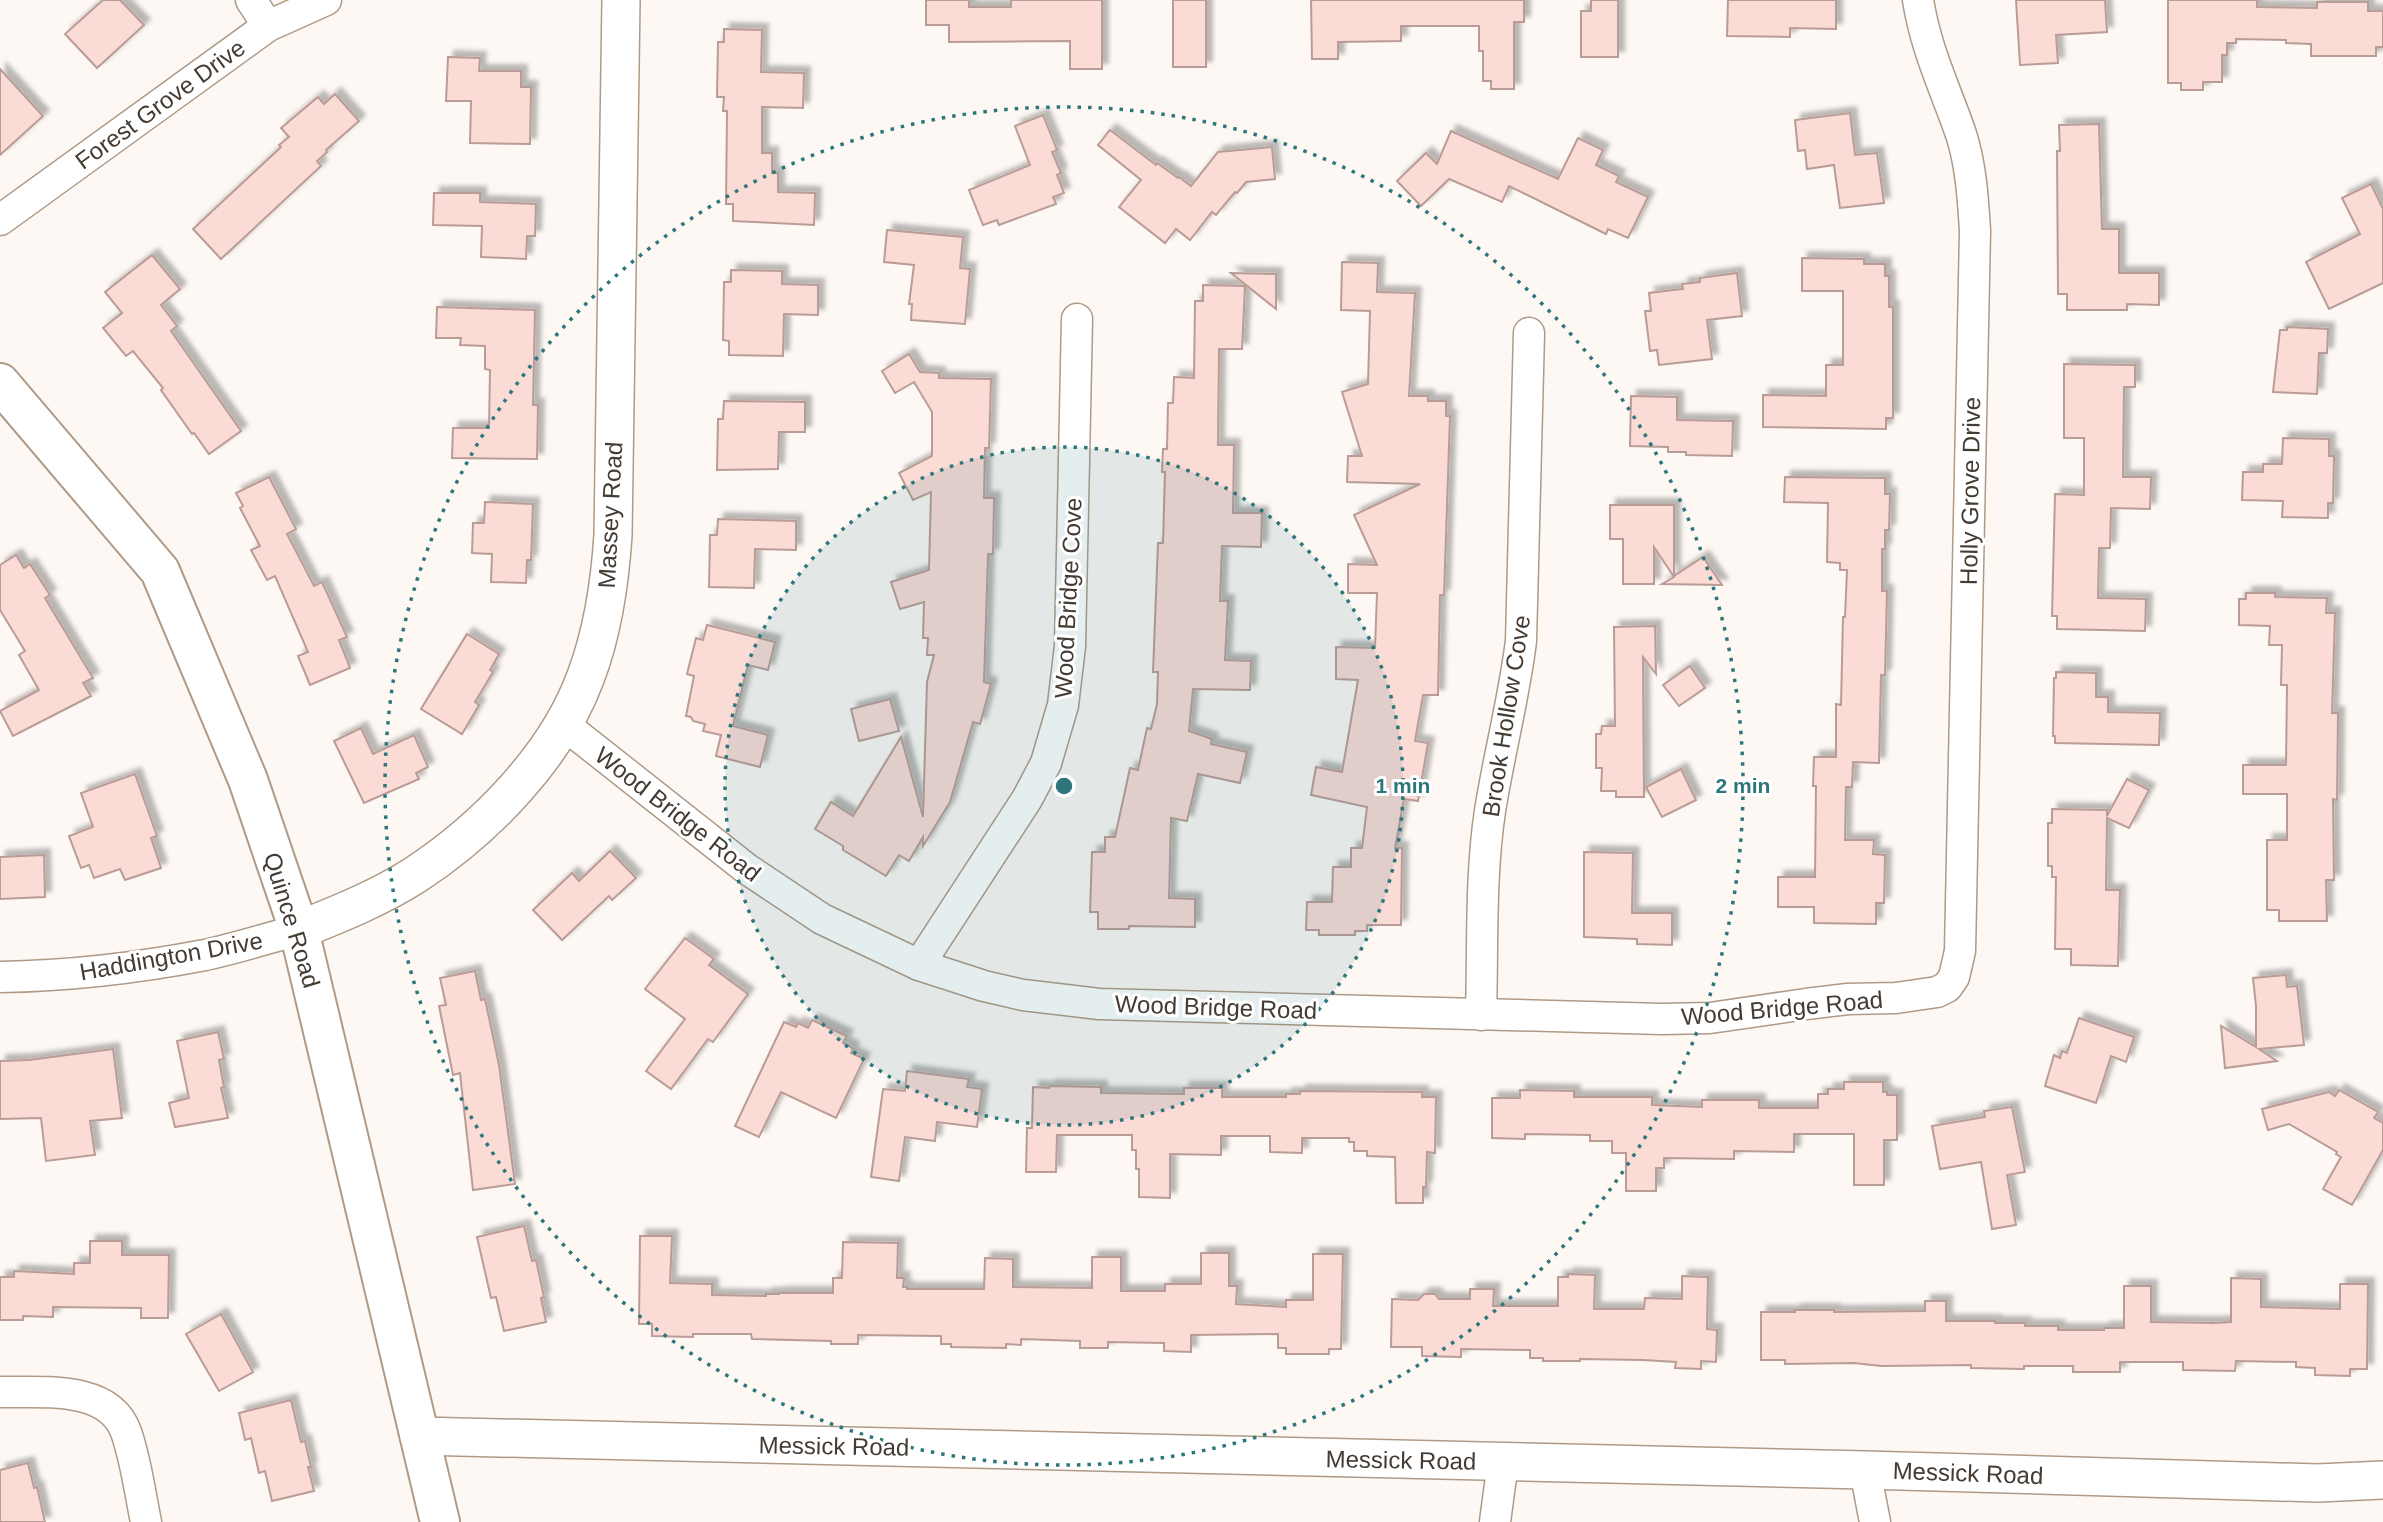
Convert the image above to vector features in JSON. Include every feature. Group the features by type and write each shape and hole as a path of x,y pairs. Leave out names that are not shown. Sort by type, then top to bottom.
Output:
{"main road":[{"name":"Quince Road","path":"0,383 160,571 248,780 299,930 440,1522"}],"street":[{"path":"251,0 268,26"},
{"name":"Forest Grove Drive","path":"0,220 268,26 326,0"},
{"name":"Massey Road","path":"299,930 362,904 413,876 458,844 503,804 536,763 562,723 586,677 598,636 611,567 621,0"},
{"name":"Holly Grove Drive","path":"1918,0 1930,55 1965,151 1975,231 1961,937 1958,965 1947,987"},
{"name":"Wood Bridge Cove","path":"919,965 1027,799 1045,763 1063,705 1070,646 1077,319"},
{"name":"Brook Hollow Cove","path":"1481,1015 1490,812 1521,641 1529,333"},
{"name":"Wood Bridge Road","path":"562,723 747,869 822,919 919,965 984,986 1023,995 1063,1001 1151,1006 1710,1018 1838,1000 1924,995 1947,987"},
{"name":"Haddington Drive","path":"0,977 72,974 132,967 207,954 299,930"},
{"path":"0,1392 70,1394 102,1404 114,1413 127,1432 146,1522"},
{"name":"Messick Road","path":"419,1436 1866,1469 2318,1483 2383,1480"},
{"path":"1495,1522 1503,1462"},
{"path":"1866,1469 1875,1522"}],"building":[{"path":"103,0 120,0 144,25 97,68 65,34"},
{"path":"926,0 969,0 969,7 1011,7 1011,0 1102,0 1102,69 1070,69 1070,41 949,42 949,25 926,25"},
{"path":"1173,0 1206,0 1206,67 1173,67"},
{"path":"1311,0 1524,0 1524,22 1514,22 1514,89 1491,89 1491,81 1483,81 1483,51 1479,51 1479,26 1401,26 1401,41 1338,42 1338,59 1312,59"},
{"path":"1591,0 1618,0 1618,57 1581,57 1581,11 1591,11"},
{"path":"1728,0 1836,0 1836,29 1790,28 1790,37 1727,36"},
{"path":"2016,0 2105,0 2107,32 2056,35 2058,63 2020,65"},
{"path":"2168,0 2257,0 2257,7 2317,8 2317,2 2368,2 2368,11 2383,11 2383,47 2376,47 2376,56 2311,56 2311,44 2286,43 2286,40 2236,39 2236,43 2227,43 2227,55 2222,55 2222,82 2203,82 2203,90 2181,90 2181,83 2168,83"},
{"path":"724,29 762,30 761,72 804,73 803,108 762,107 762,153 772,153 772,173 778,173 778,192 815,193 814,225 733,221 733,204 726,204 727,111 723,111 724,97 717,97 718,42 724,42"},
{"path":"448,57 480,58 479,71 521,71 521,87 531,87 530,144 470,143 471,101 446,101"},
{"path":"0,69 43,116 0,155"},
{"path":"335,94 359,121 326,150 317,161 321,166 221,259 193,229 281,147 279,145 289,137 281,128 318,97 324,104"},
{"path":"1850,113 1855,155 1877,153 1884,203 1840,208 1834,165 1807,169 1805,150 1798,151 1795,120"},
{"path":"1043,115 1057,150 1052,152 1061,173 1057,175 1064,193 1053,197 1056,204 999,225 997,220 983,225 969,190 1030,165 1015,126"},
{"path":"2099,124 2102,229 2119,229 2119,273 2159,273 2159,305 2127,304 2127,310 2067,310 2067,294 2058,294 2059,125"},
{"path":"1110,130 1156,165 1157,163 1191,186 1218,152 1272,147 1275,179 1246,182 1216,215 1212,212 1190,240 1176,229 1165,243 1119,207 1141,180 1098,145"},
{"path":"1451,131 1558,179 1578,138 1603,150 1596,165 1619,176 1616,182 1648,197 1628,238 1608,229 1606,234 1509,186 1502,202 1449,179 1421,206 1397,181 1426,153 1437,164"},
{"path":"2371,184 2383,209 2383,283 2329,309 2306,262 2360,234 2342,198"},
{"path":"434,193 480,193 480,202 536,204 535,236 527,236 526,259 481,257 482,226 433,225"},
{"path":"887,230 963,237 960,268 970,269 965,324 911,320 912,304 909,304 914,265 884,262"},
{"path":"152,255 180,289 161,305 177,326 171,331 241,431 209,454 161,390 163,388 133,351 126,356 103,328 122,313 105,292"},
{"path":"1802,258 1864,259 1864,264 1885,264 1885,276 1889,276 1889,307 1893,307 1893,418 1886,418 1886,429 1763,427 1763,395 1826,396 1826,365 1843,365 1843,291 1802,291"},
{"path":"1342,262 1378,263 1377,292 1415,293 1409,396 1428,396 1428,401 1446,401 1446,416 1450,416 1444,595 1440,595 1438,695 1423,695 1415,741 1428,743 1418,801 1404,799 1395,848 1402,848 1401,925 1367,925 1367,931 1355,931 1355,935 1319,935 1319,930 1306,930 1307,902 1332,902 1333,867 1351,867 1351,848 1362,848 1367,807 1311,795 1316,767 1342,772 1358,680 1336,679 1336,647 1375,648 1377,593 1348,593 1348,564 1377,565 1354,515 1420,484 1347,482 1348,456 1362,456 1342,392 1368,384 1370,311 1341,310"},
{"path":"731,270 782,271 782,284 818,285 818,315 784,314 783,356 729,355 729,341 723,340 724,282 731,282"},
{"path":"1231,273 1276,274 1276,309"},
{"path":"1737,273 1742,316 1707,320 1712,359 1659,365 1657,350 1650,351 1645,311 1651,311 1649,293 1683,289 1682,284 1700,282 1700,278"},
{"path":"1203,285 1245,286 1242,349 1219,349 1218,445 1234,445 1233,513 1262,513 1261,547 1222,546 1220,601 1228,601 1225,660 1251,661 1250,690 1193,689 1189,731 1212,739 1211,744 1247,752 1240,783 1198,774 1187,821 1171,818 1169,898 1195,899 1195,927 1129,926 1129,929 1098,929 1098,912 1090,912 1092,852 1105,852 1105,837 1115,837 1130,768 1138,770 1147,728 1151,729 1157,704 1158,672 1153,672 1158,543 1163,543 1165,472 1162,472 1163,449 1167,449 1168,403 1173,403 1174,377 1194,378 1195,301 1203,301"},
{"path":"437,307 535,310 533,405 538,405 537,459 452,458 453,428 489,428 490,370 485,369 485,346 460,345 461,338 436,338"},
{"path":"2287,327 2328,329 2327,353 2319,353 2317,394 2273,392 2280,330 2287,330"},
{"path":"909,354 920,372 939,373 939,378 991,379 984,498 994,498 993,554 988,554 984,682 991,684 980,724 973,722 950,802 923,846 923,837 909,861 899,855 886,876 815,829 831,802 853,816 901,737 923,817 927,682 934,655 927,655 928,638 923,638 924,602 900,609 891,582 929,570 931,492 913,500 899,473 932,456 932,412 914,382 895,393 882,371"},
{"path":"2064,364 2135,365 2135,387 2124,387 2123,477 2151,477 2150,509 2111,508 2110,548 2099,548 2098,598 2146,599 2145,631 2057,629 2057,616 2052,616 2055,494 2084,495 2084,438 2064,438"},
{"path":"1631,396 1677,397 1677,420 1733,421 1732,456 1686,455 1686,452 1668,452 1668,447 1630,446"},
{"path":"724,401 805,402 805,432 779,432 778,469 717,470 718,419 723,419"},
{"path":"2283,438 2329,439 2329,456 2334,456 2333,503 2328,503 2328,518 2282,517 2283,501 2242,500 2243,472 2263,472 2263,464 2282,464"},
{"path":"269,477 296,529 287,534 314,586 322,582 347,637 339,640 350,668 310,685 298,656 308,652 275,576 267,580 251,550 260,546 240,508 243,506 236,493"},
{"path":"1785,477 1885,478 1885,494 1890,494 1889,530 1885,530 1885,549 1882,549 1882,591 1887,591 1879,763 1853,762 1852,787 1846,787 1845,840 1874,840 1873,854 1885,855 1884,903 1876,903 1876,924 1814,923 1814,907 1778,907 1778,877 1815,877 1814,757 1836,757 1836,704 1841,705 1847,570 1840,570 1840,563 1827,562 1828,503 1784,502"},
{"path":"485,502 533,504 531,560 527,560 526,583 491,582 492,554 472,553 473,523 484,523"},
{"path":"1610,505 1674,505 1674,576 1703,557 1722,585 1662,584 1674,577 1654,547 1654,584 1623,584 1623,539 1610,539"},
{"path":"718,519 796,521 796,550 755,549 754,588 709,587 710,535 717,535"},
{"path":"16,555 24,568 30,564 50,595 45,598 93,678 83,683 91,696 13,736 0,711 39,690 19,655 25,651 0,610 0,565"},
{"path":"2246,593 2275,593 2275,597 2327,598 2326,613 2335,613 2332,713 2338,713 2337,800 2333,799 2334,880 2326,880 2327,921 2279,921 2279,910 2267,910 2267,840 2287,840 2287,794 2243,794 2243,765 2286,765 2287,685 2281,685 2282,645 2269,645 2270,626 2239,625 2239,599 2246,599"},
{"path":"707,625 775,642 768,670 748,665 733,726 768,735 760,767 716,756 721,735 703,731 705,724 686,716 694,676 687,674 696,638 703,640"},
{"path":"1655,626 1656,674 1643,657 1644,797 1616,797 1616,791 1601,791 1602,768 1596,768 1596,734 1601,734 1602,726 1615,726 1614,627"},
{"path":"467,634 499,654 490,670 493,672 475,702 479,705 462,734 421,709"},
{"path":"1690,666 1705,688 1679,706 1663,685"},
{"path":"2056,672 2096,673 2096,697 2108,697 2108,712 2160,713 2159,745 2055,743"},
{"path":"890,699 899,731 859,741 851,709"},
{"path":"361,728 373,754 414,735 428,767 416,773 419,779 364,803 334,741"},
{"path":"1681,769 1696,800 1662,817 1646,787"},
{"path":"135,774 157,836 151,838 161,868 125,880 120,869 94,878 89,865 81,868 69,836 93,827 81,793"},
{"path":"2127,779 2149,790 2129,828 2107,818 2106,890 2120,890 2118,966 2071,965 2071,949 2055,949 2056,877 2052,877 2052,866 2048,866 2048,823 2052,823 2052,809 2107,810 2107,816"},
{"path":"610,851 636,878 612,900 609,896 562,940 533,910 572,873 579,881"},
{"path":"1584,852 1633,853 1632,913 1672,913 1672,945 1637,944 1637,939 1584,937"},
{"path":"44,855 45,897 0,899 0,857"},
{"path":"685,938 714,959 709,965 748,994 713,1042 708,1039 671,1089 646,1071 685,1019 645,989"},
{"path":"475,971 481,1000 485,999 499,1065 515,1184 473,1190 460,1073 453,1075 439,1006 446,1005 440,978"},
{"path":"2286,975 2287,987 2297,986 2304,1045 2259,1049 2277,1061 2225,1068 2221,1026 2256,1047 2253,978"},
{"path":"2079,1018 2134,1037 2126,1062 2111,1056 2096,1103 2045,1086 2054,1055 2060,1058 2062,1051 2067,1053"},
{"path":"812,1020 847,1036 843,1043 853,1048 851,1053 864,1059 836,1118 781,1092 759,1137 735,1126 784,1022 796,1027 798,1023 808,1028"},
{"path":"218,1032 224,1059 219,1060 224,1087 221,1088 228,1118 175,1127 169,1103 189,1098 177,1041"},
{"path":"113,1049 122,1118 90,1121 95,1155 46,1161 41,1118 0,1119 0,1061"},
{"path":"907,1071 969,1079 967,1087 982,1089 977,1127 937,1122 935,1141 905,1137 899,1181 871,1177 883,1089 905,1091"},
{"path":"1844,1082 1883,1082 1883,1092 1897,1095 1897,1140 1884,1140 1884,1185 1854,1185 1854,1134 1794,1134 1794,1152 1734,1151 1734,1159 1664,1158 1664,1168 1656,1168 1656,1191 1626,1191 1626,1153 1612,1153 1612,1141 1590,1141 1590,1135 1525,1134 1525,1139 1492,1138 1492,1098 1520,1098 1520,1090 1574,1091 1574,1097 1652,1097 1652,1105 1702,1107 1702,1100 1759,1100 1759,1108 1818,1108 1818,1094 1828,1094 1828,1089 1844,1089"},
{"path":"1033,1087 1101,1087 1101,1093 1184,1094 1184,1088 1222,1088 1222,1097 1286,1097 1286,1094 1300,1094 1300,1091 1422,1092 1422,1097 1436,1097 1435,1153 1427,1152 1423,1203 1396,1203 1395,1157 1367,1156 1367,1151 1354,1151 1354,1142 1349,1142 1349,1138 1302,1138 1302,1153 1270,1152 1270,1136 1221,1136 1221,1155 1170,1154 1170,1198 1139,1197 1139,1169 1136,1169 1136,1150 1132,1150 1132,1135 1057,1135 1056,1172 1026,1172 1027,1128 1032,1128"},
{"path":"2339,1090 2378,1112 2374,1118 2383,1123 2383,1150 2352,1205 2323,1189 2341,1157 2337,1152 2289,1124 2268,1130 2262,1109 2329,1092 2335,1096"},
{"path":"2012,1107 2025,1172 2007,1175 2016,1225 1992,1229 1981,1162 1940,1169 1932,1126 1985,1117 1984,1111"},
{"path":"524,1226 532,1261 536,1260 546,1322 504,1331 496,1297 491,1298 477,1237"},
{"path":"640,1236 672,1236 670,1283 712,1284 712,1295 833,1293 833,1278 842,1278 843,1242 898,1243 897,1278 904,1278 903,1287 907,1289 984,1289 985,1258 1013,1259 1013,1287 1092,1288 1092,1257 1121,1257 1121,1291 1165,1291 1165,1284 1201,1284 1201,1253 1229,1253 1229,1286 1237,1286 1236,1304 1286,1307 1286,1300 1313,1300 1313,1254 1343,1254 1341,1349 1329,1349 1329,1354 1286,1354 1286,1348 1278,1348 1278,1334 1191,1335 1191,1352 1164,1351 1164,1343 1108,1342 1108,1348 1080,1348 1080,1341 1021,1339 1021,1345 1006,1344 1006,1348 951,1347 951,1344 941,1344 941,1336 858,1335 858,1344 831,1344 831,1341 752,1339 751,1334 652,1336 652,1324 639,1324"},
{"path":"90,1241 122,1241 122,1255 169,1255 168,1318 141,1318 141,1308 53,1307 53,1317 23,1316 23,1320 0,1320 0,1277 14,1277 14,1271 74,1274 74,1263 90,1263"},
{"path":"1568,1274 1595,1275 1594,1309 1644,1309 1645,1298 1682,1299 1682,1276 1708,1277 1707,1329 1717,1330 1716,1362 1701,1361 1701,1369 1675,1368 1676,1362 1643,1360 1543,1361 1543,1358 1530,1358 1530,1350 1461,1349 1461,1357 1422,1356 1422,1347 1391,1347 1392,1299 1418,1300 1424,1294 1435,1294 1439,1299 1470,1299 1470,1289 1494,1289 1493,1306 1558,1306 1558,1277 1568,1277"},
{"path":"2231,1278 2261,1279 2261,1307 2340,1309 2340,1284 2368,1284 2367,1369 2350,1369 2350,1376 2315,1375 2315,1368 2296,1367 2296,1362 2236,1361 2235,1371 2183,1370 2183,1362 2120,1362 2120,1372 2073,1372 2073,1366 1971,1368 1971,1365 1785,1364 1785,1360 1761,1360 1761,1312 1925,1311 1925,1301 1946,1301 1946,1321 1995,1321 2025,1323 2025,1326 2058,1326 2058,1330 2104,1330 2124,1328 2124,1286 2151,1286 2151,1322 2231,1322"},
{"path":"221,1314 253,1372 219,1391 186,1334"},
{"path":"291,1400 301,1442 305,1441 314,1491 272,1501 265,1471 259,1473 251,1438 245,1440 239,1413"},
{"path":"28,1463 45,1522 0,1522 0,1470"}]}
